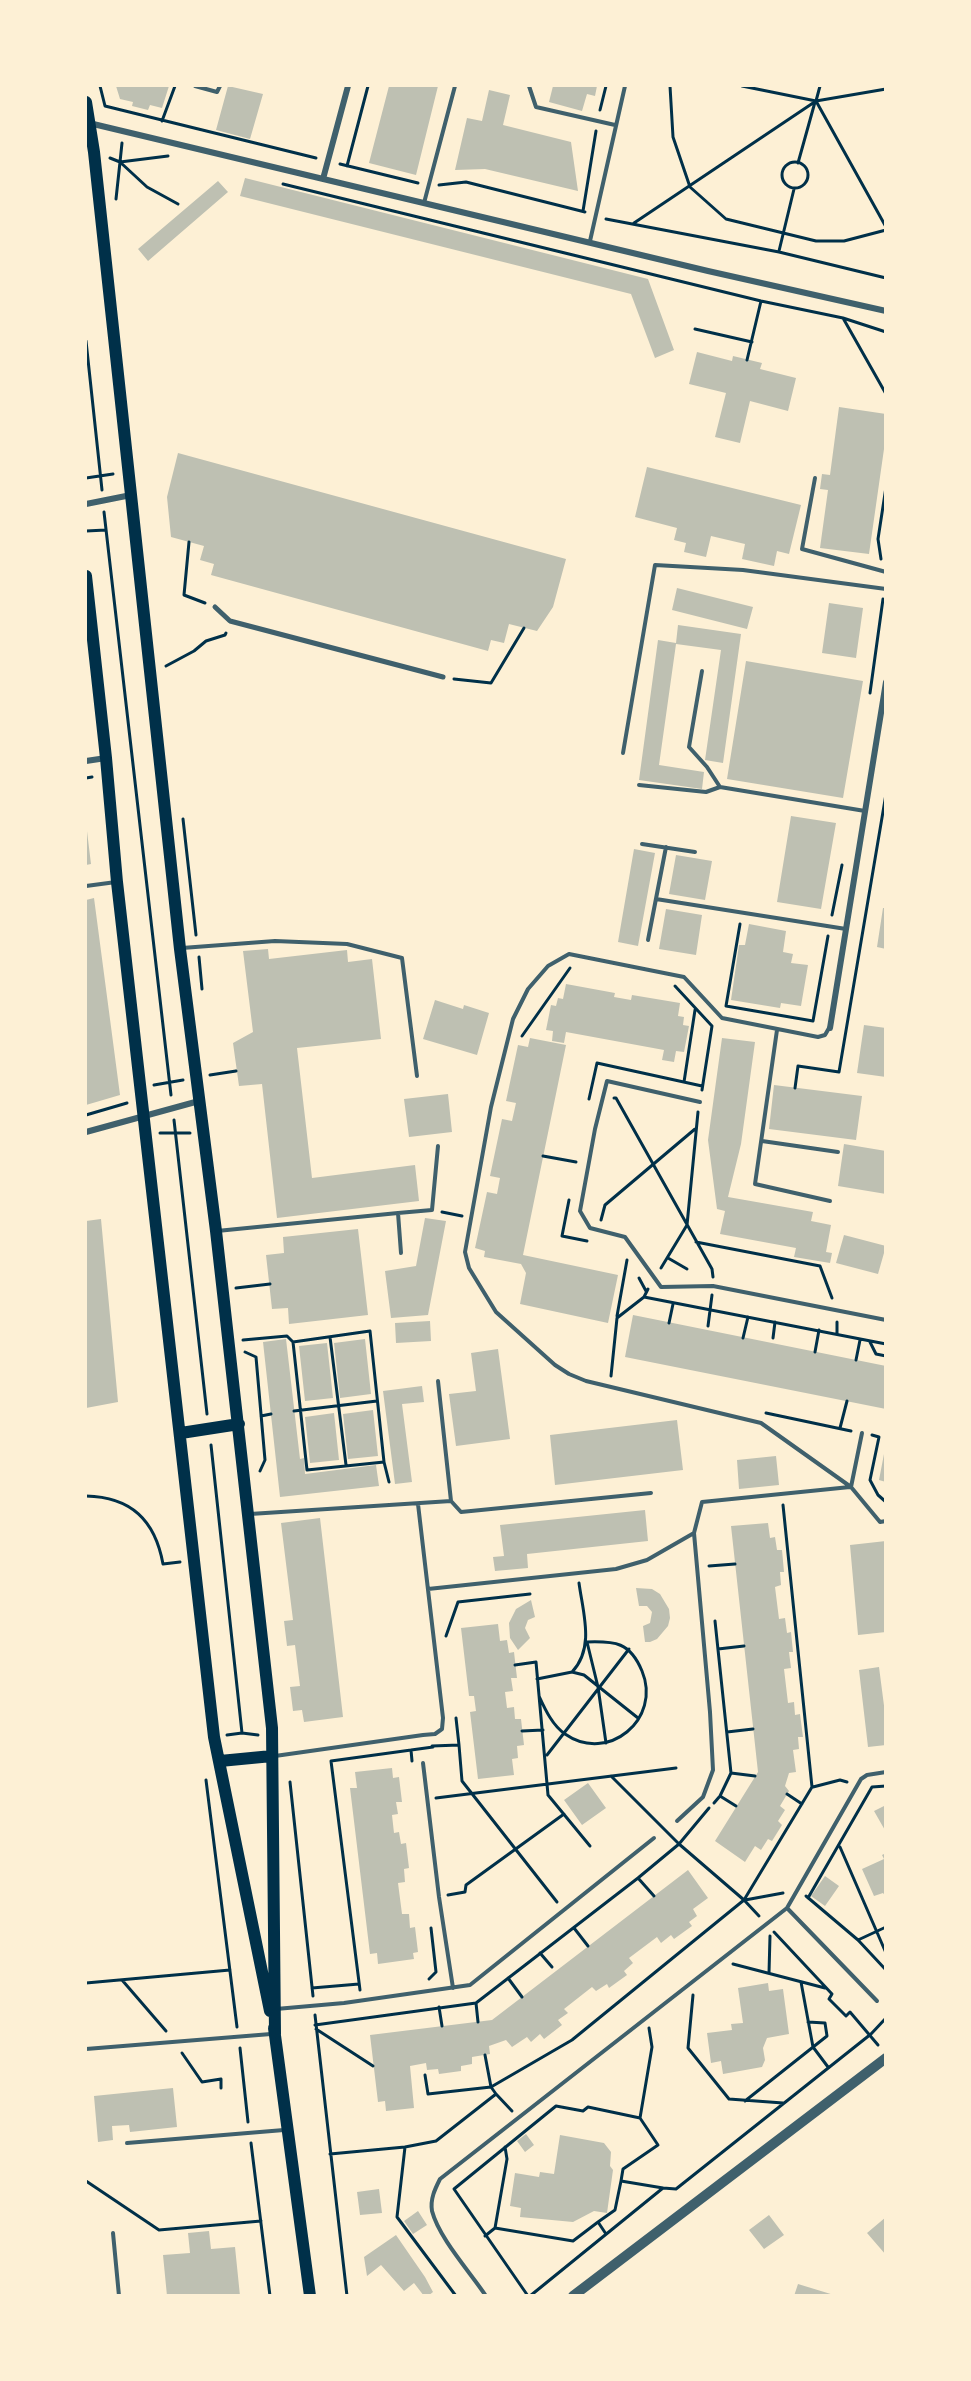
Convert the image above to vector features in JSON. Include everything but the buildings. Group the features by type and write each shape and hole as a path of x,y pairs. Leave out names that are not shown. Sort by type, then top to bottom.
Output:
{"main road":[{"path":"86,102 87,123 94,152 130,472 180,949 239,1424 272,1728 275,2034"},
{"path":"86,576 117,882 214,1737 275,2034 310,2295"},
{"path":"181,1433 239,1424"},
{"path":"220,1761 272,1756"}],"street":[{"path":"323,179 348,86"},
{"path":"87,123 885,311"},
{"path":"86,504 131,495"},
{"path":"215,607 230,621 443,678"},
{"path":"830,1028 884,708 885,682"},
{"path":"86,761 106,758"},
{"path":"86,1131 199,1101"},
{"path":"573,2295 885,2058"}],"lane":[{"path":"195,86 217,93 220,86"},
{"path":"424,203 455,86"},
{"path":"529,86 536,107 615,125"},
{"path":"590,241 625,86"},
{"path":"815,478 802,549 884,572"},
{"path":"623,753 654,565 743,570 885,589"},
{"path":"702,671 689,747 707,767 720,787"},
{"path":"639,785 706,792 720,787 866,812"},
{"path":"642,844 695,852"},
{"path":"648,940 666,847"},
{"path":"86,886 117,882"},
{"path":"656,898 846,929"},
{"path":"180,949 275,941 347,944 402,957 417,1076"},
{"path":"830,1028 825,1035 818,1037 722,1018 684,976 569,954 548,966 528,989 513,1019 491,1107 465,1252 469,1268 496,1312 555,1365 569,1374 586,1381 761,1423 851,1487 880,1522 885,1521"},
{"path":"777,1030 754,1184 830,1201"},
{"path":"700,1102 607,1081 580,1211 590,1228 625,1237 661,1287 713,1286 885,1320"},
{"path":"762,1141 838,1152"},
{"path":"216,1231 432,1210 438,1146"},
{"path":"398,1213 401,1252"},
{"path":"438,1381 451,1501 461,1512 651,1493"},
{"path":"851,1487 862,1433"},
{"path":"677,1821 703,1797 713,1770 710,1712 693,1533 702,1502 851,1487"},
{"path":"249,1514 451,1501"},
{"path":"272,1756 435,1734 442,1729 443,1718 418,1504"},
{"path":"428,1589 616,1569 647,1560 693,1533"},
{"path":"423,1763 439,1897 453,1988"},
{"path":"486,2295 443,2235 432,2210 432,2193 440,2179 787,1908 857,1785 867,1774 885,1772"},
{"path":"276,2009 470,1986 654,1838"},
{"path":"787,1908 877,2001"},
{"path":"86,2049 275,2034"},
{"path":"127,2143 288,2129"},
{"path":"113,2233 119,2295"}],"path":[{"path":"100,86 105,105 162,121 429,186 466,183 595,216 779,252 885,278"},
{"path":"162,121 175,86"},
{"path":"347,166 369,86"},
{"path":"583,212 597,121 606,86"},
{"path":"670,86 673,137 690,187 726,219 816,241 844,241 885,228 816,101"},
{"path":"742,86 816,101 885,89"},
{"path":"798,163 820,86"},
{"path":"633,224 816,101"},
{"path":"94,152 120,162 147,187 178,204"},
{"path":"120,162 167,156 177,158"},
{"path":"116,200 120,162"},
{"path":"798,163 807,170 807,179 803,186 794,189 783,183 781,174 789,164 798,163"},
{"path":"274,182 761,301 843,318 885,332"},
{"path":"779,252 794,189"},
{"path":"747,360 761,301"},
{"path":"843,318 885,394"},
{"path":"695,329 752,342"},
{"path":"86,478 130,472"},
{"path":"884,572 878,539 885,487"},
{"path":"86,531 106,530"},
{"path":"189,542 184,594 215,607"},
{"path":"870,693 885,589"},
{"path":"166,666 194,651 206,641 225,635 230,621"},
{"path":"443,678 491,683 524,628"},
{"path":"86,777 92,777"},
{"path":"183,818 203,994"},
{"path":"740,921 726,1006 813,1021 844,856"},
{"path":"684,1082 695,1010"},
{"path":"212,1075 236,1071"},
{"path":"617,1318 644,1297 687,1225 695,1129 702,1086"},
{"path":"590,1094 616,1098 712,1269 713,1286 708,1326"},
{"path":"86,1115 127,1103"},
{"path":"561,1236 596,1242 605,1206 695,1129"},
{"path":"146,1132 176,1134 203,1132"},
{"path":"543,1156 576,1162"},
{"path":"432,1210 470,1218"},
{"path":"696,1242 820,1266 836,1310 837,1334"},
{"path":"623,1252 632,1266"},
{"path":"610,1379 617,1318 628,1258"},
{"path":"667,1258 687,1269"},
{"path":"637,1275 647,1292"},
{"path":"238,1298 236,1288 270,1284"},
{"path":"644,1297 885,1344"},
{"path":"669,1323 673,1304"},
{"path":"743,1338 748,1317"},
{"path":"773,1338 775,1322"},
{"path":"241,1330 242,1340 287,1336 293,1342 297,1411 307,1470 384,1462"},
{"path":"815,1352 819,1330"},
{"path":"293,1342 370,1331 384,1462 389,1482"},
{"path":"330,1337 346,1466"},
{"path":"856,1360 860,1340"},
{"path":"870,1342 876,1354 885,1356"},
{"path":"244,1352 256,1357 265,1460 260,1468 261,1479"},
{"path":"297,1411 378,1401"},
{"path":"840,1428 847,1401"},
{"path":"261,1416 271,1414"},
{"path":"858,1496 878,1495"},
{"path":"86,1496 102,1496 124,1504 142,1516 159,1543 163,1564 182,1562"},
{"path":"425,2075 428,2094 491,2087 572,2040 744,1900 812,1787 783,1502"},
{"path":"708,1555 709,1566 735,1564"},
{"path":"578,1573 587,1642 598,1687 606,1743"},
{"path":"447,1644 446,1633 458,1602 530,1594"},
{"path":"316,2027 476,2003 679,1844 720,1796 731,1773 714,1614"},
{"path":"539,1696 548,1715 563,1733 589,1744 606,1743 629,1730 645,1706 648,1692 639,1663 629,1649 616,1643 587,1642"},
{"path":"572,1672 580,1664 587,1642"},
{"path":"718,1649 744,1646"},
{"path":"545,1756 629,1649"},
{"path":"515,1665 536,1662 548,1795 590,1846"},
{"path":"537,1679 572,1672 584,1675 639,1718"},
{"path":"455,1711 462,1781 564,1910 588,1946"},
{"path":"727,1732 753,1729"},
{"path":"522,1731 543,1730"},
{"path":"423,1735 433,1747"},
{"path":"371,1990 360,1992 331,1761 459,1745"},
{"path":"411,1750 412,1762"},
{"path":"287,1755 347,2295"},
{"path":"427,1799 675,1768"},
{"path":"731,1773 755,1776"},
{"path":"205,1774 270,2295"},
{"path":"611,1776 679,1844 744,1900 767,1924"},
{"path":"812,1787 840,1780 857,1785 885,1786"},
{"path":"808,1898 840,1847 872,1787"},
{"path":"787,1794 802,1804"},
{"path":"720,1796 736,1806"},
{"path":"439,1897 465,1892 466,1885 564,1814"},
{"path":"840,1847 885,1953"},
{"path":"638,1878 654,1896"},
{"path":"744,1900 798,1890 858,1940 885,1970"},
{"path":"425,1983 436,1972 430,1920"},
{"path":"858,1940 885,1927"},
{"path":"762,1940 773,1931 832,1994 829,1999 846,2016 850,2012 879,2046"},
{"path":"769,1973 770,1934"},
{"path":"540,1953 552,1967"},
{"path":"738,1957 730,1963 827,1989"},
{"path":"86,1983 230,1970"},
{"path":"508,1978 522,1997"},
{"path":"801,1982 813,2047 828,2067"},
{"path":"312,1988 359,1984"},
{"path":"685,1999 694,1992 688,2048 729,2099 744,2102 784,2103"},
{"path":"476,2003 478,2022"},
{"path":"439,2007 442,2026"},
{"path":"621,2181 676,2189 871,2034 885,2018"},
{"path":"744,2102 827,2036 825,2023 808,2022"},
{"path":"316,2027 373,2066"},
{"path":"495,2228 573,2241 615,2210 623,2169 658,2145 640,2118 652,2047 649,2027"},
{"path":"330,2154 405,2147 436,2141 496,2094 491,2087 485,2055"},
{"path":"640,2118 588,2107 583,2111 555,2106 454,2189 485,2236 529,2295 663,2187"},
{"path":"405,2147 397,2217 456,2295"},
{"path":"485,2236 495,2228 507,2159 505,2147"},
{"path":"86,2181 159,2230 261,2221"},
{"path":"598,2222 606,2234"},
{"path":"199,2227 199,2232"}]}
